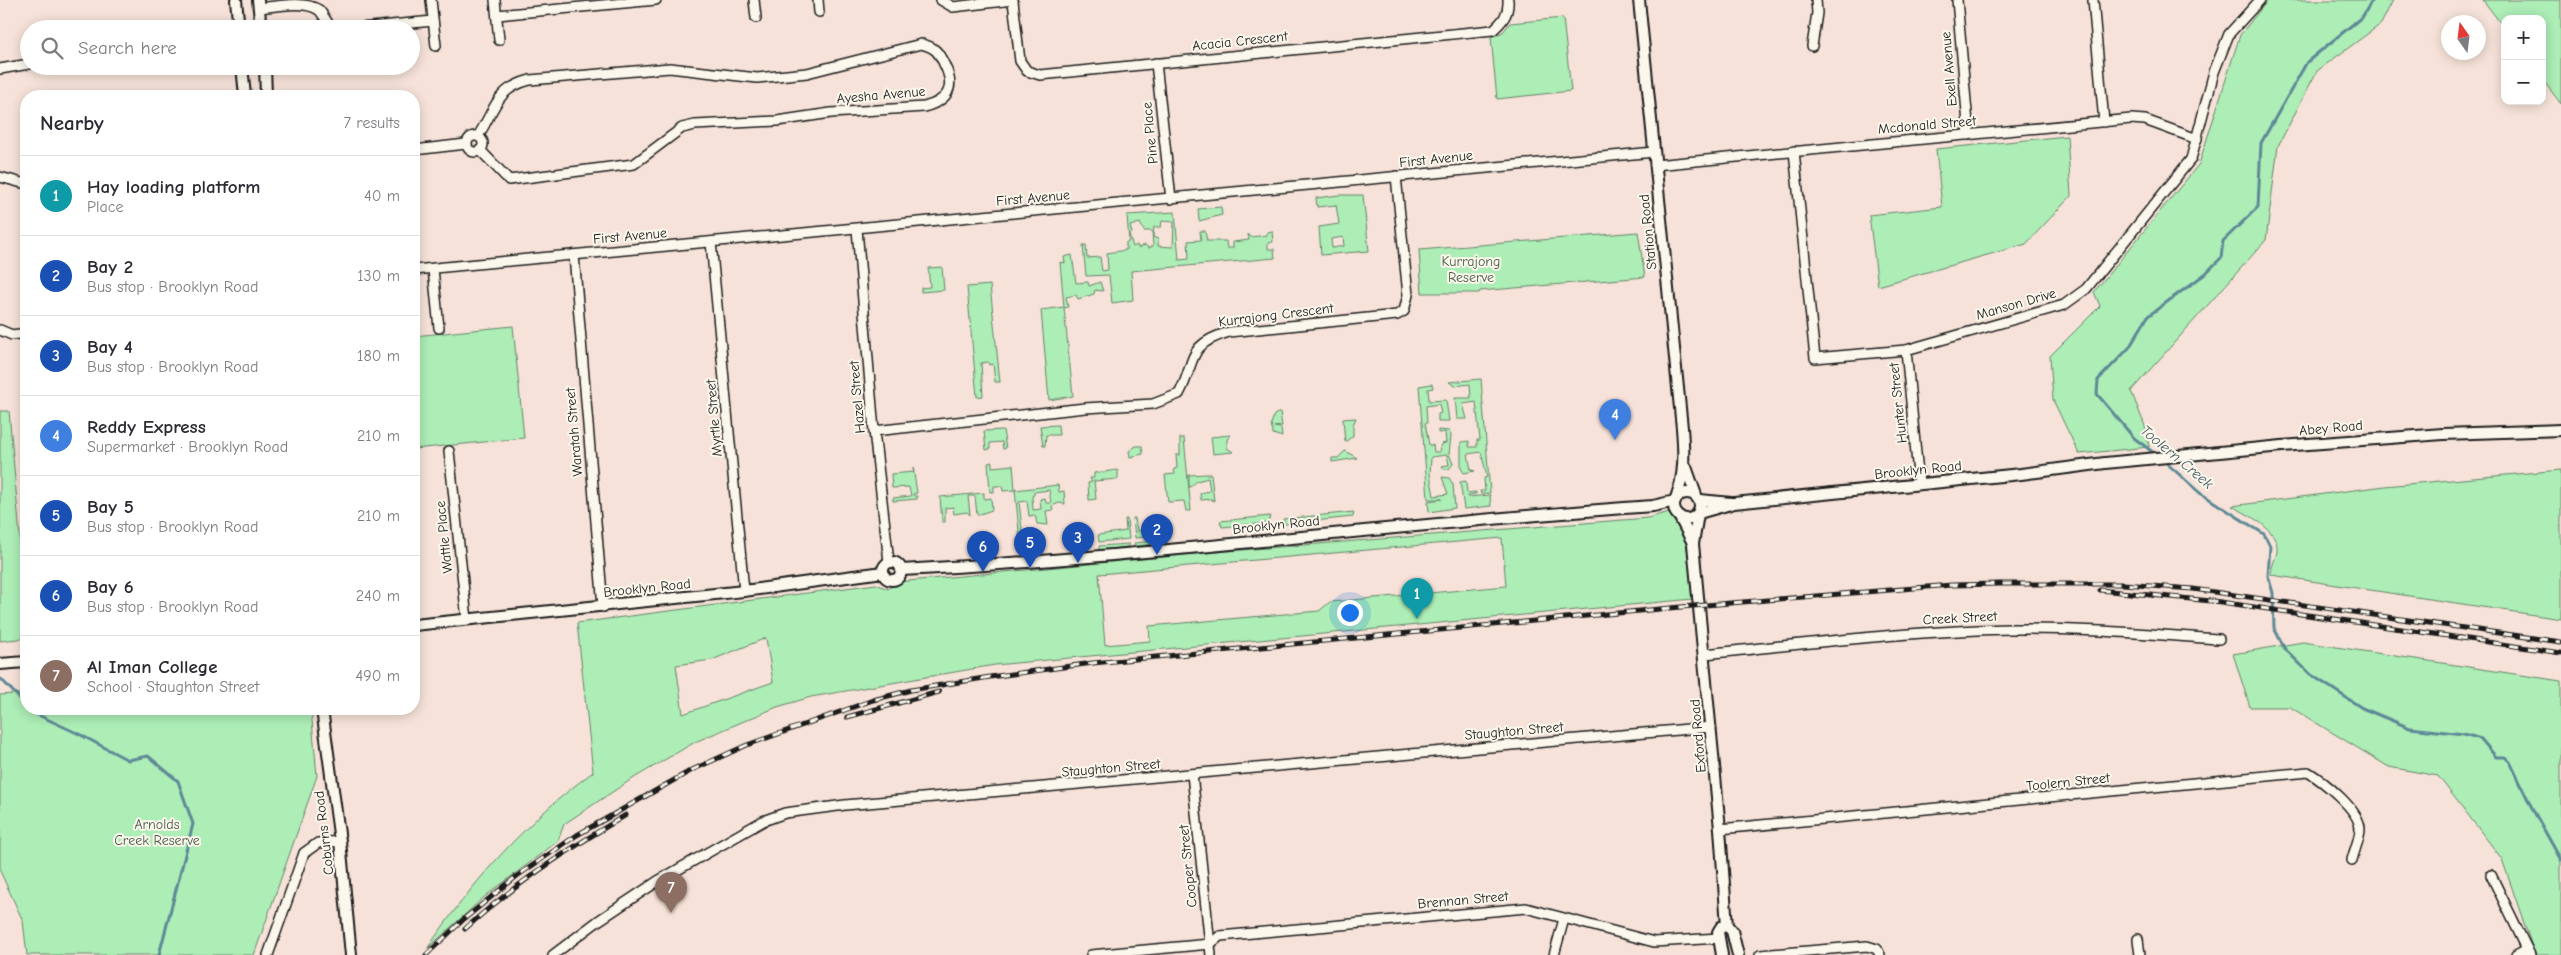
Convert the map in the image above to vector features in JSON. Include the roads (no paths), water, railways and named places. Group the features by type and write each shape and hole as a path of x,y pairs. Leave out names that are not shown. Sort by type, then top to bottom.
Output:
{"street":[{"path":"236,0 238,20"},
{"path":"431,0 436,46"},
{"path":"495,0 499,40"},
{"path":"497,15 628,1 656,0"},
{"path":"754,0 756,18"},
{"path":"818,0 819,12"},
{"path":"941,0 953,7 1013,1"},
{"name":"Acacia Crescent","path":"1013,1 1020,61 1027,71 1040,75 1493,30 1504,20 1508,0"},
{"name":"Station Road","path":"1639,0 1684,462 1681,486 1675,500"},
{"path":"1812,46 1817,14 1816,0"},
{"name":"Exell Avenue","path":"1957,0 1968,135"},
{"path":"2093,0 2104,122"},
{"name":"Manson Drive","path":"1794,151 1815,358 1906,350 2064,305 2075,299 2086,289 2192,159 2214,72 2229,34 2260,0"},
{"path":"260,20 259,4 306,4 318,9 325,20"},
{"path":"420,21 433,20"},
{"name":"Ayesha Avenue","path":"921,44 932,46 939,52 951,78 950,88 944,98 936,104 831,113 777,121 695,125 682,128 644,158 622,167 509,180 480,150 470,151 466,144 470,137 478,136 504,91 530,80 670,68 757,78 807,73 921,44"},
{"name":"Pine Place","path":"1156,64 1171,199"},
{"path":"0,69 20,66"},
{"path":"243,75 244,90"},
{"path":"265,75 266,90"},
{"name":"Mcdonald Street","path":"1655,165 2104,122 2145,120 2197,139"},
{"path":"478,136 483,144 480,150"},
{"name":"Ayesha Avenue","path":"420,149 466,144"},
{"name":"First Avenue","path":"420,270 1654,152"},
{"name":"Kurrajong Crescent","path":"874,431 1085,408 1153,404 1179,394 1187,379 1193,355 1208,338 1229,332 1397,315 1404,310 1408,294 1396,176"},
{"path":"0,177 20,182"},
{"name":"Hazel Street","path":"857,229 874,431 889,562"},
{"name":"Myrtle Street","path":"711,242 744,591"},
{"name":"Waratah Street","path":"574,255 603,606"},
{"path":"433,269 439,328"},
{"path":"0,330 12,335 20,334"},
{"name":"Hunter Street","path":"1906,350 1919,484"},
{"name":"Abey Road","path":"2104,463 2443,434 2561,430"},
{"name":"Wattle Place","path":"449,451 467,620"},
{"name":"Station Road","path":"1684,462 1698,498"},
{"name":"Brooklyn Road","path":"1698,513 1734,503 2021,474 2104,463"},
{"path":"1688,492 1698,498 1698,513 1691,518 1678,514 1675,500 1688,492"},
{"name":"Brooklyn Road","path":"1698,498 1734,503"},
{"name":"Brooklyn Road","path":"901,570 1014,564 1507,516 1653,506 1675,500"},
{"name":"Brooklyn Road","path":"1653,506 1678,514"},
{"name":"Exford Road","path":"1698,513 1694,544 1727,926 1732,931 1738,955"},
{"name":"Exford Road","path":"1678,514 1694,544"},
{"path":"889,562 897,563 901,570 900,576 895,580 889,580 883,572 885,565 889,562"},
{"name":"Brooklyn Road","path":"420,624 744,591 883,572"},
{"name":"Creek Street","path":"1704,654 1976,630 2076,630 2219,639"},
{"path":"0,664 20,662"},
{"name":"Coburns Road","path":"323,715 340,841 351,955"},
{"name":"Staughton Street","path":"553,955 598,921 658,881 742,832 784,813 845,805 1711,727"},
{"name":"Toolern Street","path":"1720,829 2308,772 2325,782 2355,815 2360,829 2352,860"},
{"name":"Cooper Street","path":"1192,774 1211,955"},
{"path":"268,955 304,853 318,843 340,841"},
{"path":"2492,875 2528,952 2516,955"},
{"name":"Brennan Street","path":"1092,955 1210,944 1220,936 1526,908 1654,942 1719,938"},
{"path":"1554,955 1564,919"},
{"path":"1722,955 1719,930 1727,926"},
{"path":"2138,939 2140,955"},
{"path":"1760,955 1867,946 1876,949 1880,955"}],"waterway":[{"name":"Toolern Creek","path":"2158,456 2134,438 2097,394 2098,380 2129,348 2148,316 2205,274 2221,258 2223,241 2258,207 2261,143 2307,62 2363,16 2372,0"},
{"name":"Toolern Creek","path":"2163,460 2200,493 2264,534 2270,546 2268,576 2273,593 2274,628 2285,649 2310,674 2362,708 2410,728 2464,734 2481,739 2496,757 2505,757 2510,762 2533,810 2561,860"},
{"path":"1,679 20,699"},
{"path":"38,715 128,760 148,756 178,781 193,824 159,955"}],"railway":[{"path":"426,955 464,919 517,876 577,835 692,770 747,745 873,700 911,690 990,677 1093,663 1681,607 1952,585 2123,584 2193,589 2561,642"},
{"path":"2100,590 2221,602 2561,653"},
{"path":"847,717 939,692"},
{"path":"465,929 542,868 626,815"}],"place":[{"name":"Reddy Express","path":"1615,440"},
{"name":"Bay 2","path":"1157,555"},
{"name":"Bay 4","path":"1078,563"},
{"name":"Bay 5","path":"1030,568"},
{"name":"Bay 6","path":"983,572"},
{"name":"Hay loading platform","path":"1417,619"},
{"name":"Al Iman College","path":"671,913"}],"park label":[{"name":"Kurrajong Reserve","path":"1471,270"},
{"name":"Arnolds Creek Reserve","path":"157,832"}]}
